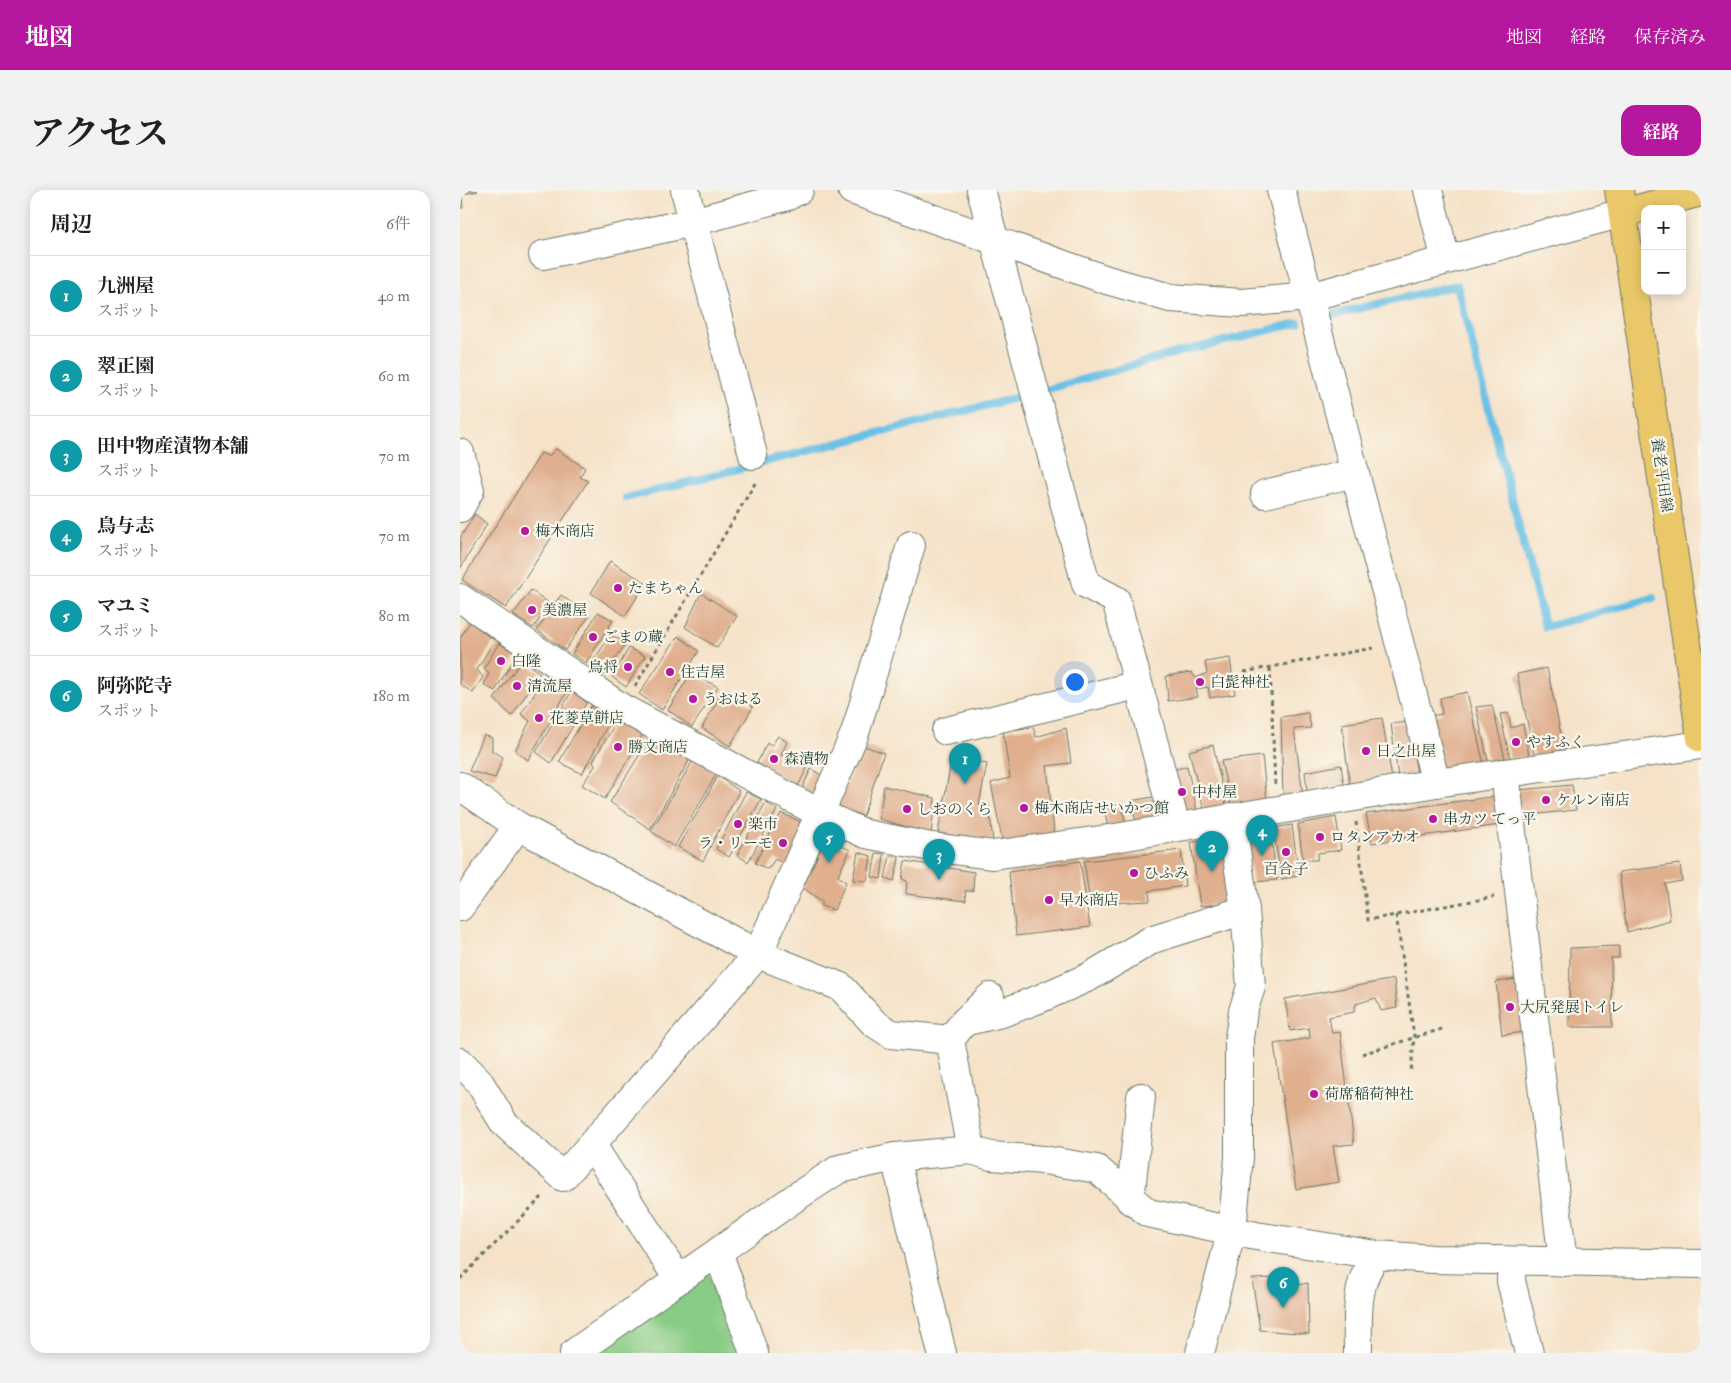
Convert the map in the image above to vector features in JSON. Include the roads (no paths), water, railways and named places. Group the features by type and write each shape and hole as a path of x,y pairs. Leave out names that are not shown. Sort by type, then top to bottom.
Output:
{"main road":[{"path":"1621,202 1701,192"},
{"name":"養老平田線","path":"1621,202 1700,732"}],"street":[{"path":"685,190 753,455"},
{"path":"543,256 693,222 788,196 799,190"},
{"path":"852,190 1108,280 1170,298 1242,303 1309,297 1446,260 1621,202"},
{"path":"981,190 1086,584 1116,600 1176,827"},
{"path":"1281,190 1436,782"},
{"path":"1428,190 1446,260"},
{"path":"460,453 470,490 460,508"},
{"path":"1265,494 1355,473"},
{"path":"460,1062 478,1080 504,1123 563,1177 758,954 856,733 911,545"},
{"path":"464,608 622,708 821,814 866,834 931,847 994,855 1176,827 1436,782 1505,773 1700,732"},
{"path":"946,731 1138,685"},
{"path":"1505,773 1563,1262"},
{"path":"460,786 518,826 758,954 841,987 874,1023 891,1034 957,1031 1089,977 1152,939 1245,910"},
{"path":"1200,1353 1232,1230 1239,1158 1239,1038 1243,1011 1252,987 1245,910 1231,817"},
{"path":"460,907 518,826"},
{"path":"957,1031 990,997"},
{"path":"957,1031 971,1150"},
{"path":"1130,1200 1141,1097"},
{"path":"592,1145 678,1279"},
{"path":"574,1353 796,1197 840,1170 895,1157 971,1150 991,1156 1044,1160 1097,1169 1130,1200 1148,1213 1256,1236 1377,1255 1433,1260 1701,1264"},
{"path":"895,1157 942,1353"},
{"path":"718,1252 754,1353"},
{"path":"1358,1353 1357,1306 1367,1267 1377,1255"},
{"path":"1512,1262 1511,1282 1529,1353"}],"waterway":[{"path":"1328,316 1457,285 1545,627 1653,598"},
{"path":"1042,391 1172,354 1298,323"},
{"path":"764,462 1027,395"},
{"path":"626,498 750,466"}],"place":[{"name":"梅木商店","path":"525,531"},
{"name":"たまちゃん","path":"618,588"},
{"name":"美濃屋","path":"532,610"},
{"name":"ごまの蔵","path":"593,637"},
{"name":"白隆","path":"501,661"},
{"name":"鳥将","path":"628,667"},
{"name":"住吉屋","path":"670,672"},
{"name":"白髭神社","path":"1200,682"},
{"name":"清流屋","path":"517,686"},
{"name":"うおはる","path":"693,699"},
{"name":"花菱草餅店","path":"539,718"},
{"name":"やすふく","path":"1516,742"},
{"name":"勝文商店","path":"618,747"},
{"name":"日之出屋","path":"1366,751"},
{"name":"森漬物","path":"774,759"},
{"name":"九洲屋","path":"965,784"},
{"name":"中村屋","path":"1182,792"},
{"name":"ケルン南店","path":"1546,800"},
{"name":"梅木商店せいかつ館","path":"1024,808"},
{"name":"しおのくら","path":"907,809"},
{"name":"串カツ てっ平","path":"1433,819"},
{"name":"楽市","path":"738,824"},
{"name":"ロタンアカオ","path":"1320,837"},
{"name":"ラ・リーモ","path":"783,843"},
{"name":"百合子","path":"1286,852"},
{"name":"鳥与志","path":"1262,856"},
{"name":"マユミ","path":"829,863"},
{"name":"翠正園","path":"1212,872"},
{"name":"ひふみ","path":"1134,873"},
{"name":"田中物産漬物本舗","path":"939,880"},
{"name":"早水商店","path":"1049,900"},
{"name":"大尻発展トイレ","path":"1510,1007"},
{"name":"荷席稲荷神社","path":"1314,1094"},
{"name":"阿弥陀寺","path":"1283,1308"}]}
